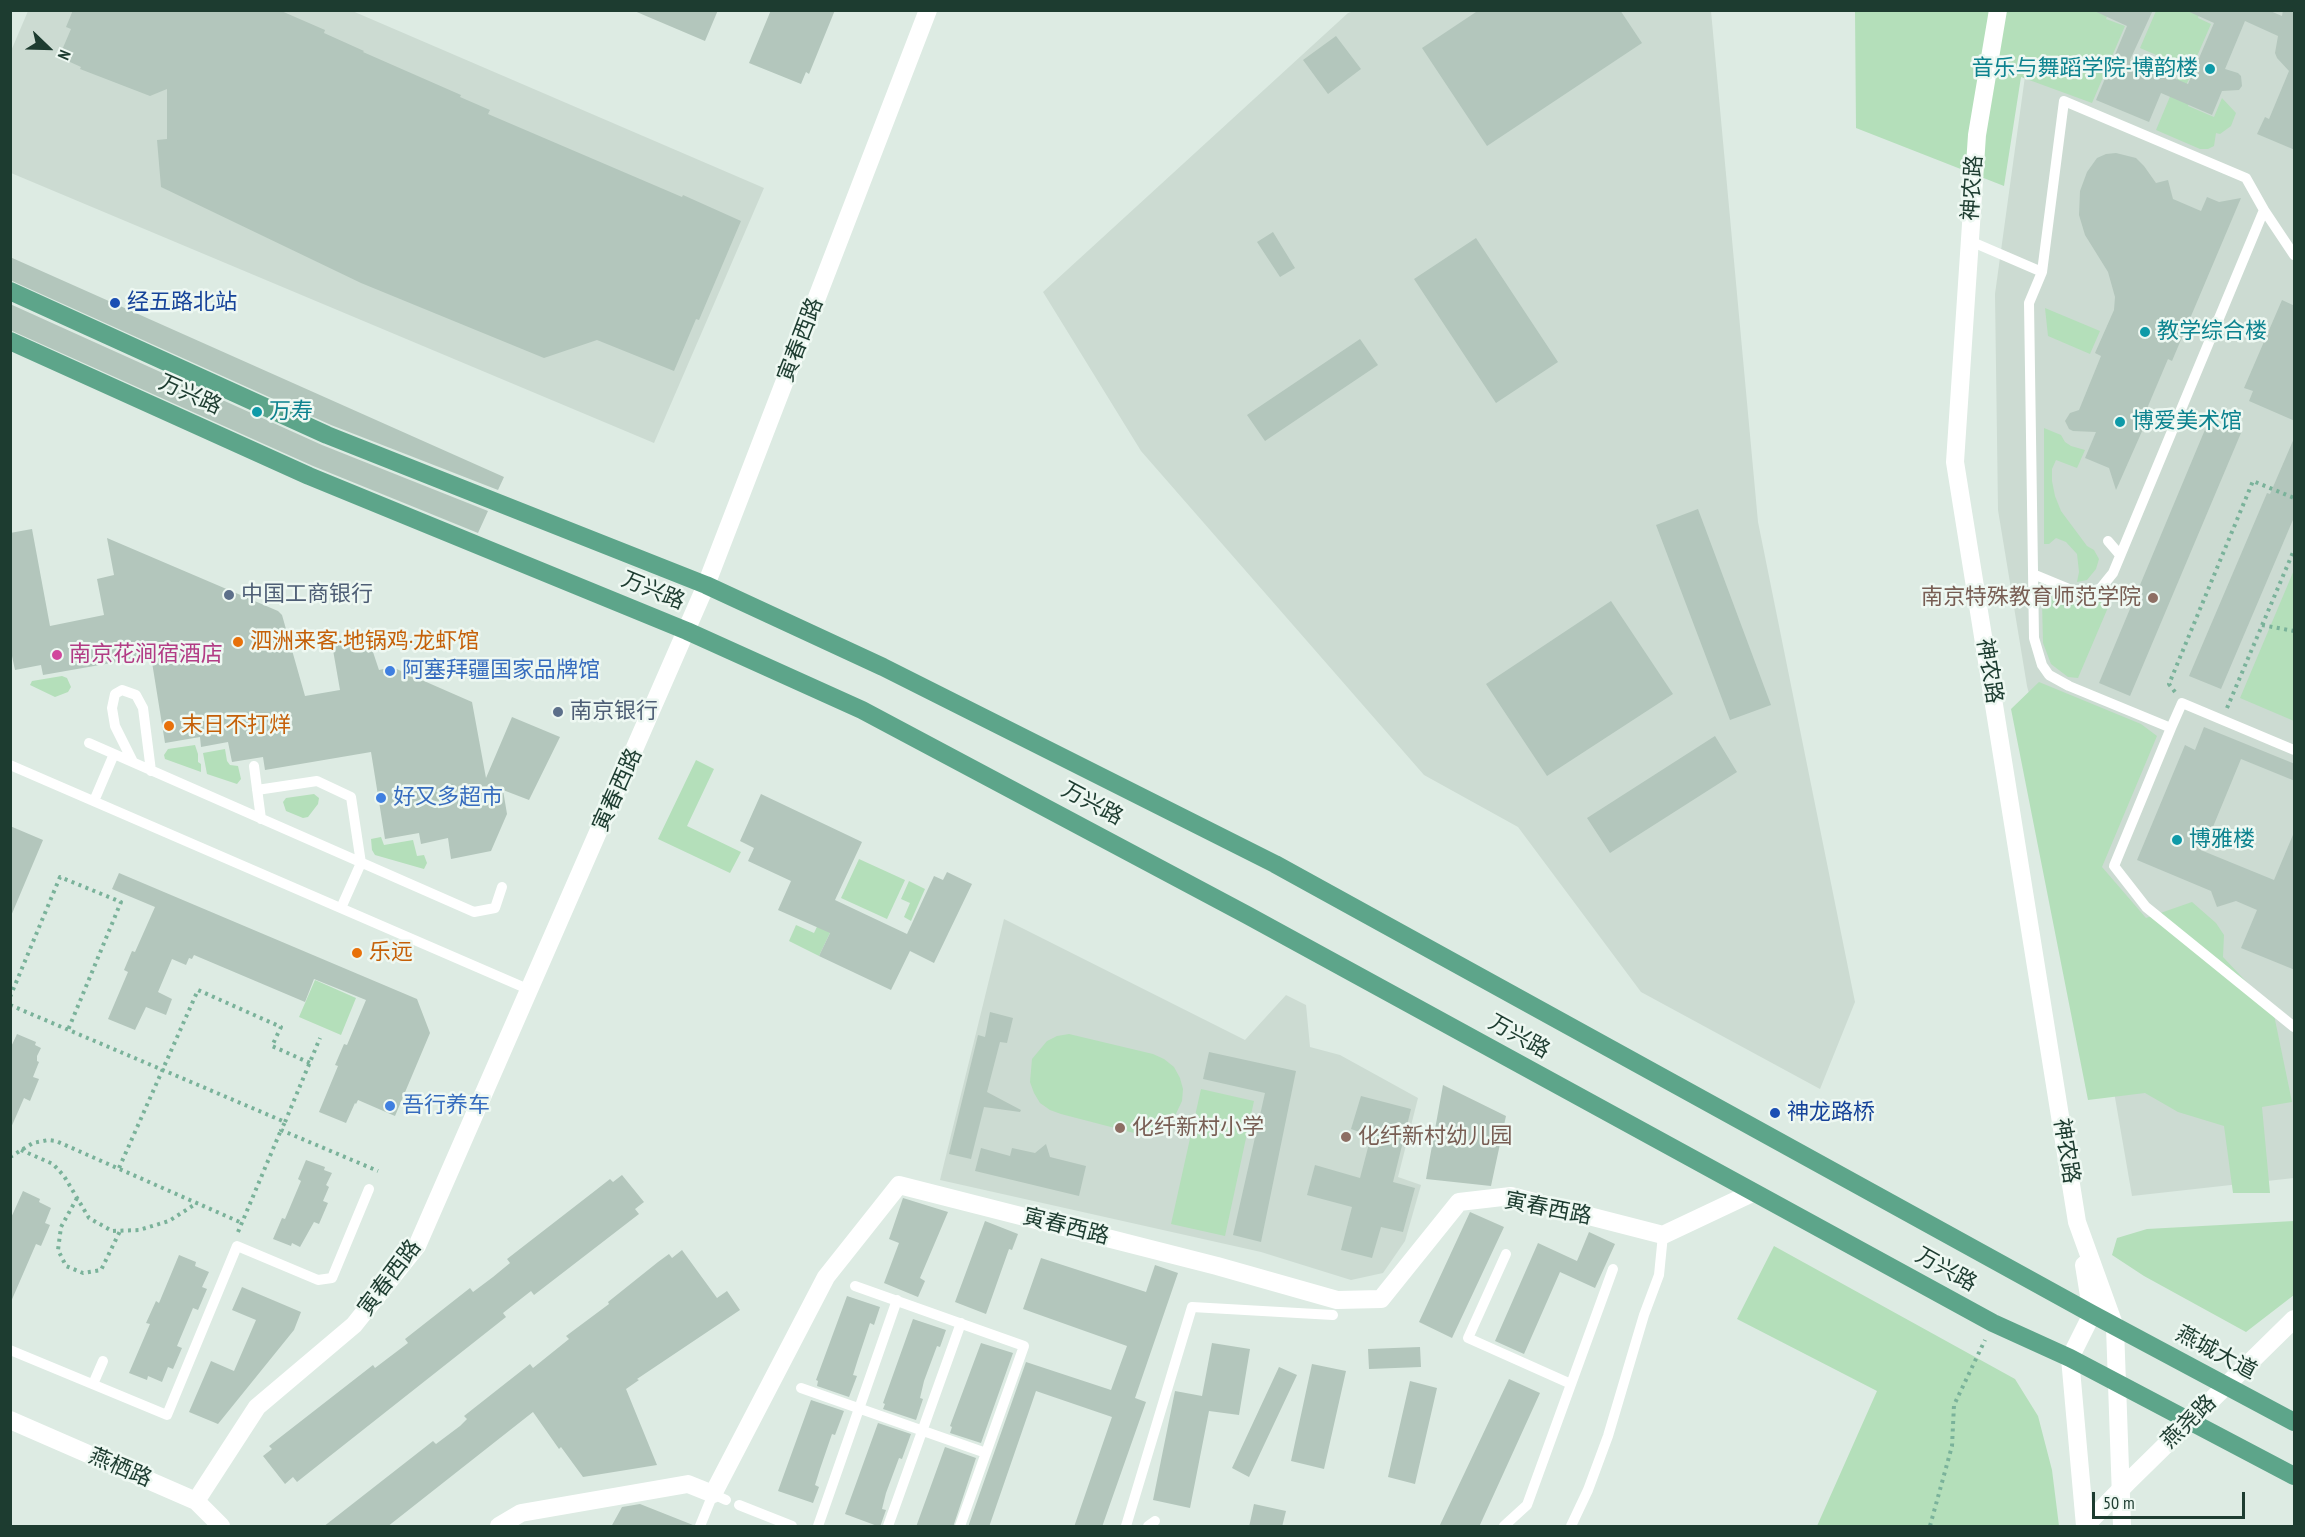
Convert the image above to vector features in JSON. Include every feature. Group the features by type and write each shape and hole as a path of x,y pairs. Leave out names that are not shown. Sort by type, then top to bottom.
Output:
{"main road":[{"name":"万兴路","path":"10,291 327,435 706,585 883,667 1275,864 2115,1327"},
{"name":"万兴路","path":"10,341 309,476 687,631 862,710 1075,822 1993,1323 2070,1358 2116,1383"},
{"name":"燕城大道","path":"2115,1327 2295,1422"},
{"path":"2116,1383 2295,1476"}],"street":[{"name":"寅春西路","path":"196,1501 257,1407 354,1325 417,1246 706,585 927,10"},
{"name":"神农路","path":"1998,10 1977,135 1955,462 2092,1314"},
{"name":"寅春西路","path":"720,1497 826,1277 899,1185 1206,1263 1336,1300 1381,1299 1459,1202 1511,1196 1663,1235"},
{"path":"1663,1235 1752,1193"},
{"name":"神农路","path":"2077,1222 2115,1327 2122,1527"},
{"path":"2085,1527 2070,1358 2092,1314"},
{"name":"燕尧路","path":"2085,1527 2295,1319"},
{"name":"燕栖路","path":"10,1420 196,1501 221,1527"},
{"path":"499,1527 521,1513 688,1484 720,1497"}],"lane":[{"path":"2171,728 2069,686 2049,675 2042,666 2034,638 2029,303 2042,272 2064,101 2246,178 2264,210 2295,255"},
{"path":"2033,574 2079,593 2100,589 2113,573 2264,210"},
{"path":"1970,241 2042,272"},
{"path":"2108,541 2120,555"},
{"path":"133,762 115,726 112,708 115,694 122,690 136,695 142,708 151,771"},
{"path":"2295,750 2182,703 2114,866 2146,907 2295,1027"},
{"path":"89,743 474,912 495,908 502,887"},
{"path":"94,801 114,754"},
{"path":"10,765 530,990"},
{"path":"254,766 261,819"},
{"path":"257,790 317,782 351,797 361,863 341,908"},
{"path":"10,1350 167,1415 237,1246 318,1280 332,1278 369,1189"},
{"path":"1571,1527 1588,1490 1608,1436 1634,1345 1659,1275 1663,1235"},
{"path":"1506,1254 1468,1338 1571,1384"},
{"path":"1504,1527 1527,1505 1613,1269"},
{"path":"855,1286 1024,1346 960,1527"},
{"path":"818,1527 897,1300"},
{"path":"1126,1527 1192,1307 1333,1315"},
{"path":"888,1527 961,1323"},
{"path":"93,1384 103,1361"},
{"path":"801,1388 986,1453"},
{"path":"700,1527 720,1497"},
{"path":"739,1505 792,1527"}],"path":[{"path":"2182,703 2169,684 2253,481 2295,498"},
{"path":"2222,720 2295,550"},
{"path":"2262,625 2295,631"},
{"path":"10,997 60,877 121,902 68,1030"},
{"path":"119,1168 198,990 281,1027 272,1046 310,1063"},
{"path":"10,1005 285,1122"},
{"path":"237,1234 320,1038"},
{"path":"282,1130 378,1171"},
{"path":"10,1157 33,1143 48,1140 56,1142 242,1223"},
{"path":"21,1150 53,1164 64,1176 89,1218 112,1231 139,1230 169,1221 198,1203"},
{"path":"77,1197 61,1227 58,1250 66,1266 84,1273 101,1270 120,1231"},
{"path":"1930,1527 1952,1446 1954,1405 1993,1323"}],"shaded area":[{"path":"350,10 764,188 654,443 11,173 11,51 28,11"},
{"path":"1357,10 1711,11 1758,522 1855,1002 1820,1089 1641,992 1518,827 1424,775 1141,451 1043,292 1348,13"},
{"name":"南京特殊教育师范学院","path":"2034,11 2294,11 2294,1178 2132,1196 2079,889 2027,686 1998,510 1995,294"},
{"name":"化纤新村小学","path":"1004,919 1245,1040 1286,995 1306,1005 1310,1047 1340,1055 1418,1098 1398,1177 1421,1185 1405,1241 1383,1273 1351,1280 1261,1252 940,1180"}],"green space":[{"path":"1855,11 2109,11 2106,19 2125,26 2092,103 2021,77 2004,186 1856,128"},
{"path":"2156,11 2200,11 2198,18 2211,24 2191,70 2140,48"},
{"path":"2179,75 2189,79 2186,85 2195,89 2188,106 2214,117 2222,98 2236,113 2231,126 2220,134 2216,133 2214,146 2208,149 2200,149 2156,130"},
{"path":"2045,308 2100,331 2090,354 2048,336"},
{"path":"2044,428 2061,435 2071,446 2085,450 2077,468 2056,460 2052,469 2052,481 2061,511 2099,559 2096,569 2087,580 2077,582 2079,572 2077,554 2066,542 2056,538 2049,544 2044,544"},
{"path":"2294,570 2294,721 2240,698"},
{"path":"2115,591 2078,678 2068,677 2051,664 2043,643 2042,601 2051,596 2069,603 2085,604"},
{"path":"62,676 67,678 71,687 68,692 55,697 30,685 32,681"},
{"path":"2039,682 2141,724 2157,736 2102,867 2146,918 2192,902 2216,923 2224,935 2223,957 2273,1010 2292,1102 2262,1107 2270,1193 2233,1193 2224,1126 2178,1112 2145,1093 2088,1100 2011,709"},
{"path":"195,745 201,772 165,759 164,755 168,749"},
{"path":"225,749 230,765 238,766 241,779 237,784 207,774 203,753"},
{"path":"696,760 714,769 687,826 741,852 730,873 658,839"},
{"path":"314,794 319,798 318,804 308,817 303,818 286,811 283,802 286,798"},
{"path":"381,837 384,845 413,840 417,856 424,855 427,863 424,869 375,855 371,839"},
{"path":"859,859 905,880 887,919 841,898"},
{"path":"909,881 925,889 911,921 904,917 910,903 901,899"},
{"path":"826,908 839,914 819,956 789,941 796,925 814,933"},
{"path":"315,980 356,998 341,1035 299,1017"},
{"path":"1069,1034 1153,1054 1174,1067 1183,1089 1182,1101 1173,1120 1155,1132 1134,1133 1061,1114 1040,1103 1030,1082 1032,1059 1047,1041"},
{"path":"1201,1089 1254,1101 1225,1236 1171,1224"},
{"path":"2294,1221 2294,1295 2246,1332 2144,1276 2112,1255 2117,1238 2147,1229"},
{"path":"1774,1246 2015,1379 2038,1416 2052,1470 2059,1526 1817,1526 1877,1391 1737,1319"}],"building":[{"path":"73,10 279,10 325,30 324,33 363,52 461,95 460,97 490,110 488,114 741,221 699,320 696,319 674,371 597,340 544,358 361,283 161,187 157,140 167,139 167,89 150,96 80,69 81,67 59,57 71,29 66,27"},
{"path":"632,10 718,10 705,41"},
{"path":"771,10 835,10 809,74 806,72 801,84 749,63"},
{"path":"1479,10 1620,10 1642,43 1487,146 1422,48"},
{"path":"2092,10 2153,10 2130,60 2188,84 2214,23 2185,10 2268,10 2282,16 2283,10 2295,10 2295,150 2257,134 2265,117 2269,119 2289,71 2275,53 2278,36 2245,21 2225,69 2241,76 2242,86 2239,90 2222,91 2212,115 2161,93 2149,122 2096,100 2127,26"},
{"path":"1336,36 1361,69 1328,94 1303,60"},
{"name":"教学综合楼","path":"2116,153 2136,158 2156,183 2168,180 2173,199 2201,211 2207,197 2219,202 2241,198 2172,361 2168,359 2143,418 2147,420 2116,490 2109,468 2085,458 2096,432 2073,431 2069,429 2065,421 2070,413 2079,410 2101,356 2095,353 2114,310 2115,297 2108,272 2085,235 2079,215 2080,191 2087,172 2097,158"},
{"path":"1273,232 1295,268 1280,277 1257,242"},
{"path":"1476,238 1558,362 1496,403 1414,279"},
{"path":"10,257 504,477 498,490 331,425 10,280"},
{"path":"2282,300 2295,306 2295,421 2249,401 2253,391 2244,388"},
{"path":"10,304 322,445 488,511 478,533 313,466 10,330"},
{"path":"1360,339 1378,365 1265,441 1247,415"},
{"path":"2209,420 2241,433 2130,696 2099,683"},
{"path":"2295,436 2295,515 2221,689 2189,676 2267,493 2270,494"},
{"path":"1698,509 1771,705 1730,720 1656,525"},
{"path":"32,529 50,626 104,615 97,579 114,575 107,538 278,611 282,615 305,696 340,690 333,650 335,644 344,641 373,652 379,670 392,667 472,702 486,778 512,717 560,737 529,800 503,790 507,814 491,851 451,859 448,838 421,844 419,833 385,839 371,752 265,770 263,757 232,762 228,742 201,747 200,737 165,743 151,656 43,675 41,665 15,670 12,656 10,657 10,533"},
{"path":"1611,601 1673,694 1547,776 1486,684"},
{"name":"博雅楼","path":"2204,727 2295,764 2295,781 2241,759 2203,851 2274,880 2295,830 2295,970 2241,948 2257,910 2236,901 2217,907 2211,891 2137,860 2185,745 2195,750"},
{"path":"1715,736 1737,772 1610,853 1587,818"},
{"path":"761,794 862,842 835,900 907,934 934,876 943,880 947,872 972,884 934,963 910,951 891,990 819,956 830,933 778,910 791,881 748,861 754,848 740,841"},
{"path":"10,826 43,840 11,916 10,916"},
{"path":"119,873 417,999 430,1033 395,1116 358,1100 346,1123 319,1112 338,1066 335,1065 344,1044 347,1045 366,1000 314,979 305,1002 194,955 192,959 189,958 186,965 172,959 158,992 172,999 166,1015 146,1007 135,1030 108,1019 128,972 124,970 132,951 135,952 155,907 112,889"},
{"path":"990,1012 1013,1018 1007,1043 1000,1042 987,1092 1021,1110 1020,1112 984,1107 971,1159 949,1154 978,1035 985,1037"},
{"path":"17,1034 36,1042 35,1045 41,1048 33,1077 39,1079 30,1101 24,1098 10,1130 10,1049"},
{"path":"1209,1052 1296,1071 1261,1242 1233,1235 1265,1093 1203,1079"},
{"path":"1443,1085 1506,1116 1491,1186 1426,1179"},
{"path":"1361,1096 1411,1109 1393,1182 1415,1188 1403,1232 1381,1227 1372,1258 1341,1250 1352,1207 1307,1195 1315,1165 1360,1178 1371,1136 1351,1129"},
{"path":"1046,1144 1050,1157 1086,1166 1079,1196 975,1171 981,1148 1010,1156 1012,1148 1035,1153"},
{"path":"306,1160 325,1167 324,1170 332,1173 326,1185 329,1187 323,1201 328,1203 319,1224 314,1222 300,1247 292,1243 291,1246 273,1239 282,1218 285,1219 301,1181 298,1179"},
{"path":"622,1175 644,1202 635,1209 639,1214 534,1295 531,1291 503,1313 506,1317 297,1482 293,1477 285,1484 263,1456 272,1449 269,1446 373,1365 375,1368 408,1343 405,1339 470,1288 473,1292 493,1277 510,1263 507,1259 610,1179 613,1182"},
{"path":"23,1191 40,1199 39,1202 51,1208 45,1223 50,1225 41,1246 36,1244 10,1304 10,1220"},
{"path":"903,1198 948,1212 920,1278 925,1281 918,1297 884,1283 899,1243 889,1239"},
{"path":"1470,1212 1504,1227 1452,1338 1419,1322"},
{"path":"985,1221 1018,1234 1012,1250 1009,1249 986,1314 955,1302"},
{"path":"1589,1232 1615,1244 1595,1288 1560,1272 1524,1354 1495,1341 1538,1243 1577,1261"},
{"path":"682,1250 717,1298 727,1291 740,1310 637,1379 639,1380 626,1389 657,1465 583,1477 561,1447 559,1449 533,1412 387,1527 323,1527 433,1441 436,1444 460,1426 467,1419 464,1416 530,1364 533,1368 569,1339 566,1336 609,1304 608,1302 658,1262 669,1254 672,1258"},
{"path":"179,1255 196,1262 195,1266 209,1272 202,1287 207,1289 198,1310 193,1308 177,1346 182,1348 173,1369 168,1367 162,1382 148,1376 147,1380 129,1373 150,1324 146,1323 156,1301 159,1303"},
{"path":"1041,1258 1146,1292 1155,1265 1178,1273 1135,1398 1146,1402 1102,1527 1074,1527 1112,1417 1036,1391 989,1527 968,1527 1026,1362 1111,1390 1127,1346 1023,1309"},
{"path":"242,1287 301,1312 294,1330 218,1424 189,1412 211,1361 234,1371 256,1320 232,1310"},
{"path":"847,1296 880,1307 874,1325 870,1323 853,1375 857,1376 849,1397 817,1386 818,1381 816,1380"},
{"path":"913,1319 946,1330 940,1347 937,1346 924,1381 920,1398 923,1399 916,1420 883,1409 885,1404 883,1403"},
{"path":"981,1343 1013,1353 981,1443 950,1433 952,1427 950,1426"},
{"path":"1212,1343 1250,1349 1239,1415 1209,1411 1190,1508 1153,1500 1175,1391 1202,1396"},
{"path":"1420,1347 1421,1367 1369,1369 1368,1349"},
{"path":"1312,1364 1346,1371 1324,1469 1291,1461"},
{"path":"1279,1367 1297,1375 1249,1477 1232,1468"},
{"path":"1509,1379 1540,1393 1479,1527 1439,1527"},
{"path":"1410,1381 1437,1388 1415,1484 1388,1477"},
{"path":"811,1400 844,1411 835,1435 832,1434 820,1469 815,1485 819,1487 813,1503 778,1491"},
{"path":"878,1423 911,1434 886,1493 882,1509 886,1510 880,1527 845,1514"},
{"path":"945,1447 976,1458 953,1527 916,1527"},
{"path":"640,1504 693,1525 693,1527 611,1527 622,1507"},
{"path":"1254,1504 1286,1511 1282,1527 1249,1527"}],"place":[{"name":"音乐与舞蹈学院-博韵楼","path":"2210,69"},
{"name":"经五路北站","path":"115,303"},
{"name":"教学综合楼","path":"2145,332"},
{"name":"万寿","path":"257,412"},
{"name":"博爱美术馆","path":"2120,422"},
{"name":"中国工商银行","path":"229,595"},
{"name":"南京特殊教育师范学院","path":"2153,598"},
{"name":"泗洲来客·地锅鸡·龙虾馆","path":"238,642"},
{"name":"南京花涧宿酒店","path":"57,655"},
{"name":"阿塞拜疆国家品牌馆","path":"390,671"},
{"name":"南京银行","path":"558,712"},
{"name":"末日不打烊","path":"169,726"},
{"name":"好又多超市","path":"381,798"},
{"name":"博雅楼","path":"2177,840"},
{"name":"乐远","path":"357,953"},
{"name":"吾行养车","path":"390,1106"},
{"name":"神龙路桥","path":"1775,1113"},
{"name":"化纤新村小学","path":"1120,1128"},
{"name":"化纤新村幼儿园","path":"1346,1137"}]}
